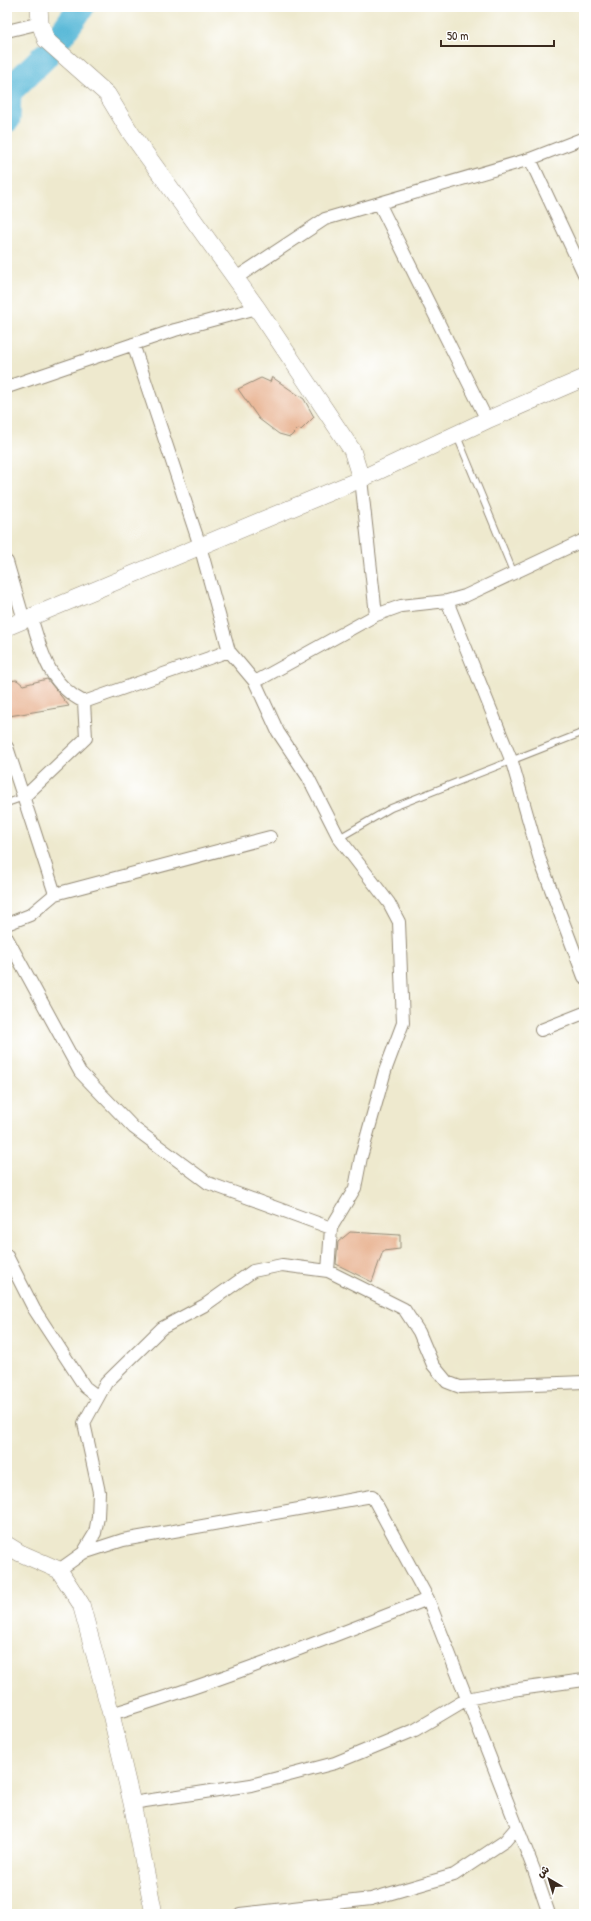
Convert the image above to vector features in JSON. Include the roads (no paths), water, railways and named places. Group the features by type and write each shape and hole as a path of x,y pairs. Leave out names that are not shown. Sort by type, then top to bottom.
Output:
{"street":[{"path":"7,31 40,15 46,40 107,94 130,132 257,308 352,450 360,479 376,614"},
{"path":"236,278 325,219 530,159 584,138"},
{"path":"530,159 584,274"},
{"path":"379,203 487,420"},
{"path":"7,387 133,344 257,308"},
{"path":"133,344 200,546 229,651 255,682 278,732 308,777 339,838 389,903 399,922 404,1023 385,1071 361,1157 355,1188 332,1228 328,1271"},
{"path":"7,627 360,479 487,420 584,378"},
{"path":"255,682 376,614 401,606 447,601 465,596 584,540"},
{"path":"8,565 47,666 58,683 71,696 84,702 229,651"},
{"path":"447,601 512,762 540,860 584,977"},
{"path":"24,797 86,738 84,702"},
{"path":"7,747 55,894"},
{"path":"7,924 30,915 55,894 270,837"},
{"path":"7,938 80,1072 134,1128 208,1183 332,1228"},
{"path":"541,1030 584,1013"},
{"path":"7,1256 34,1309 85,1387 98,1397"},
{"path":"83,1553 95,1533 98,1517 99,1492 84,1423 106,1383 162,1328 205,1305 253,1270 282,1265 328,1271 404,1310 419,1332 433,1365 447,1382 460,1387 584,1382"},
{"path":"59,1570 83,1553 122,1540 372,1496 428,1599 517,1827 549,1914"},
{"path":"7,1545 20,1553 59,1570 82,1604 111,1714 132,1803 154,1914"},
{"path":"111,1714 161,1699 329,1638 428,1599"},
{"path":"132,1803 251,1785 335,1763 415,1730 467,1699 512,1690 584,1680"},
{"path":"240,1914 371,1899 454,1875 505,1841 517,1827"}],"lane":[{"path":"456,435 514,574"},
{"path":"339,838 391,808 512,762 584,732"},
{"path":"7,803 24,797"}],"waterway":[{"path":"61,35 81,7"},
{"path":"7,119 8,92 45,56"}]}
